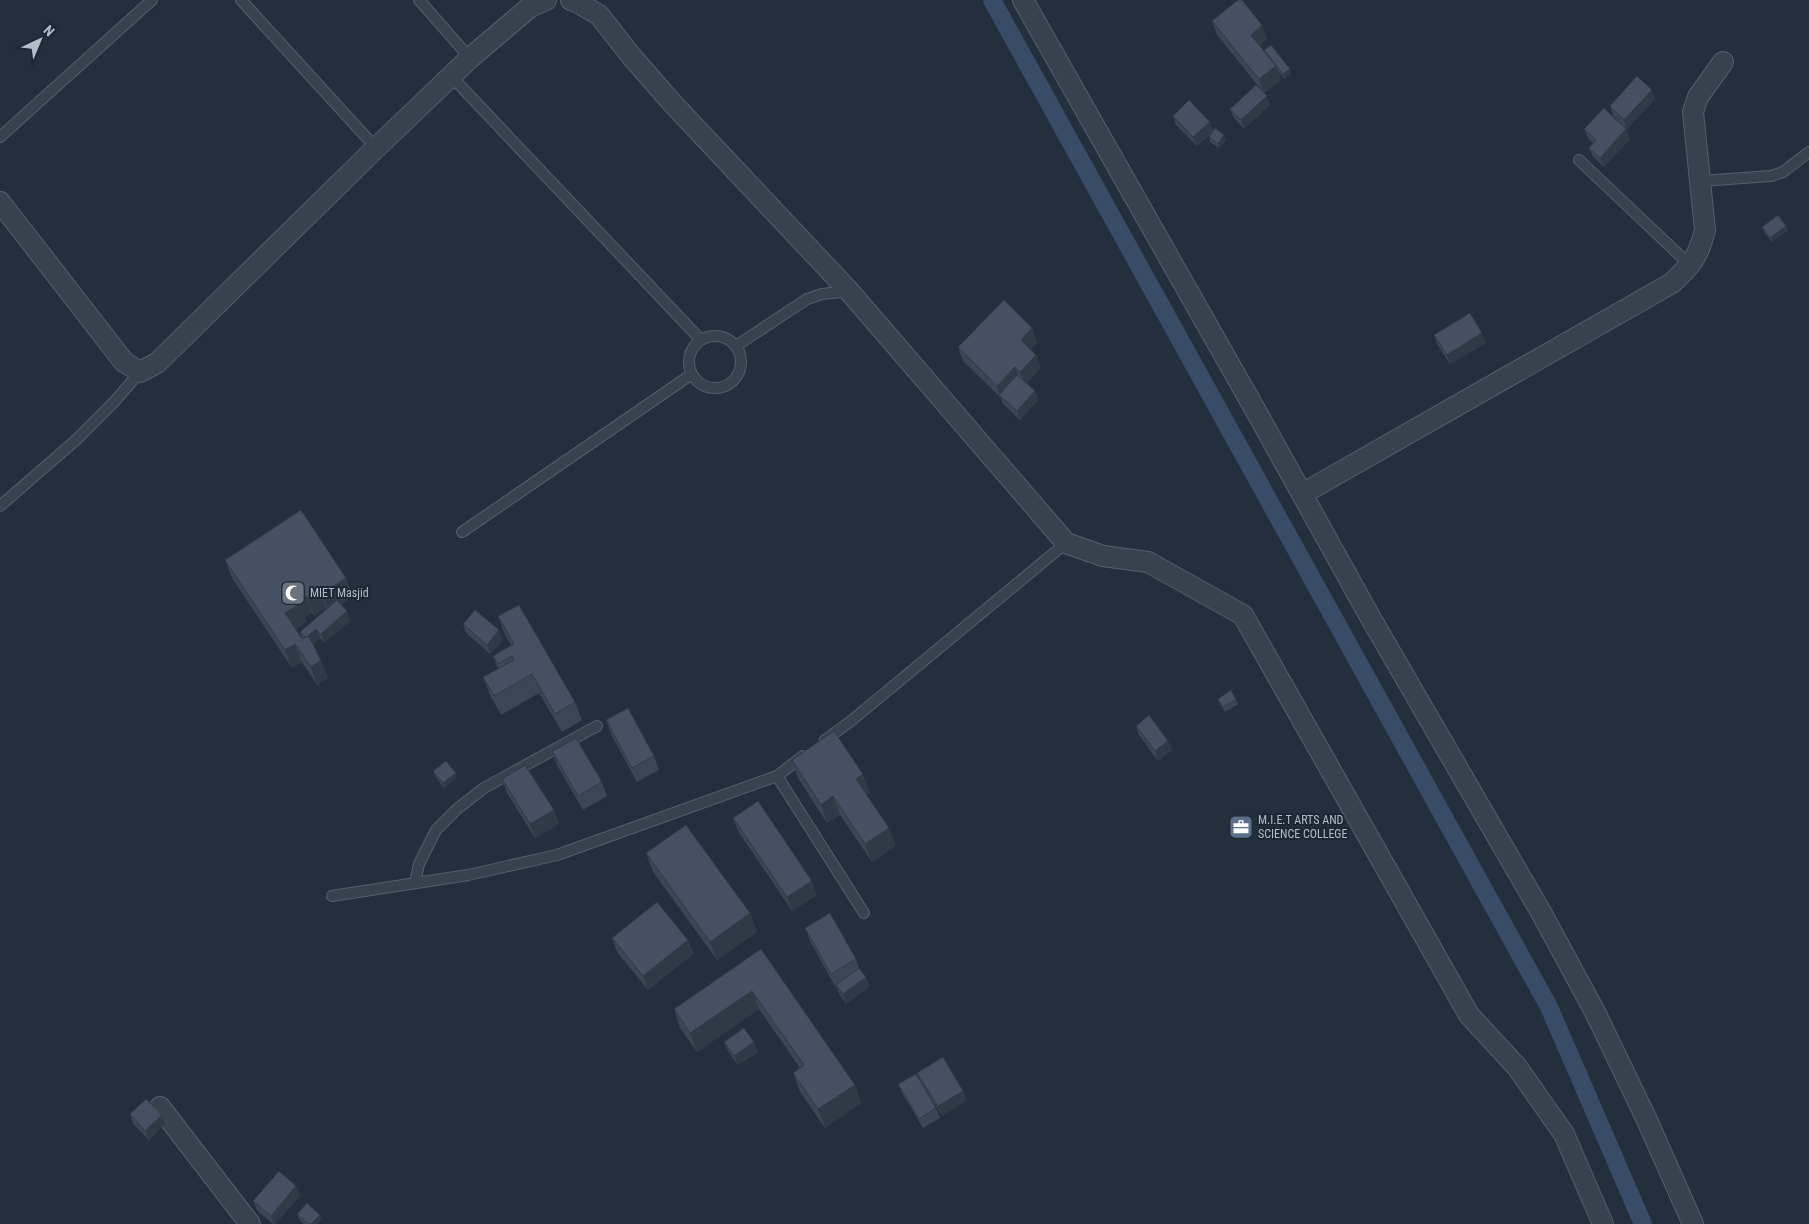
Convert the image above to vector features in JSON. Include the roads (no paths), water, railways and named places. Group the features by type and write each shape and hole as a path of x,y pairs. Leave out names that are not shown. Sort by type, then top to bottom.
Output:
{"street":[{"path":"0,202 124,362 140,372 157,363 470,58 530,7 546,0"},
{"path":"571,0 575,0 599,15 632,57 674,105 849,291 1066,543 1103,556 1148,562 1243,615 1469,1015 1517,1068 1564,1134 1603,1224"},
{"path":"1023,0 1370,615 1542,914 1595,1012 1646,1118 1693,1224"},
{"path":"1302,494 1663,288 1691,266 1700,249 1705,230 1693,112 1698,97 1723,62"},
{"path":"160,1107 250,1224"}],"lane":[{"path":"0,137 152,0"},
{"path":"241,0 376,148"},
{"path":"418,0 470,58"},
{"path":"451,76 701,340"},
{"path":"1700,181 1770,176 1783,172 1809,152"},
{"path":"1579,160 1691,266"},
{"path":"736,346 807,299 822,294 849,291"},
{"path":"709,336 718,336 726,338 736,346 741,358 741,366 733,381 726,386 718,388 709,387 702,384 692,374 689,362 690,353 701,340 709,336"},
{"path":"0,506 76,440 115,401 140,372"},
{"path":"462,532 692,374"},
{"path":"332,896 468,875 558,855 777,776 851,721 1066,543"},
{"path":"415,883 419,864 436,830 457,809 484,788 597,726"},
{"path":"777,776 864,913"}],"waterway":[{"path":"992,0 1549,1007 1643,1224"}],"place":[{"name":"MIET Masjid","path":"293,593"},
{"name":"M.I.E.T ARTS AND SCIENCE COLLEGE","path":"1241,827"}]}
